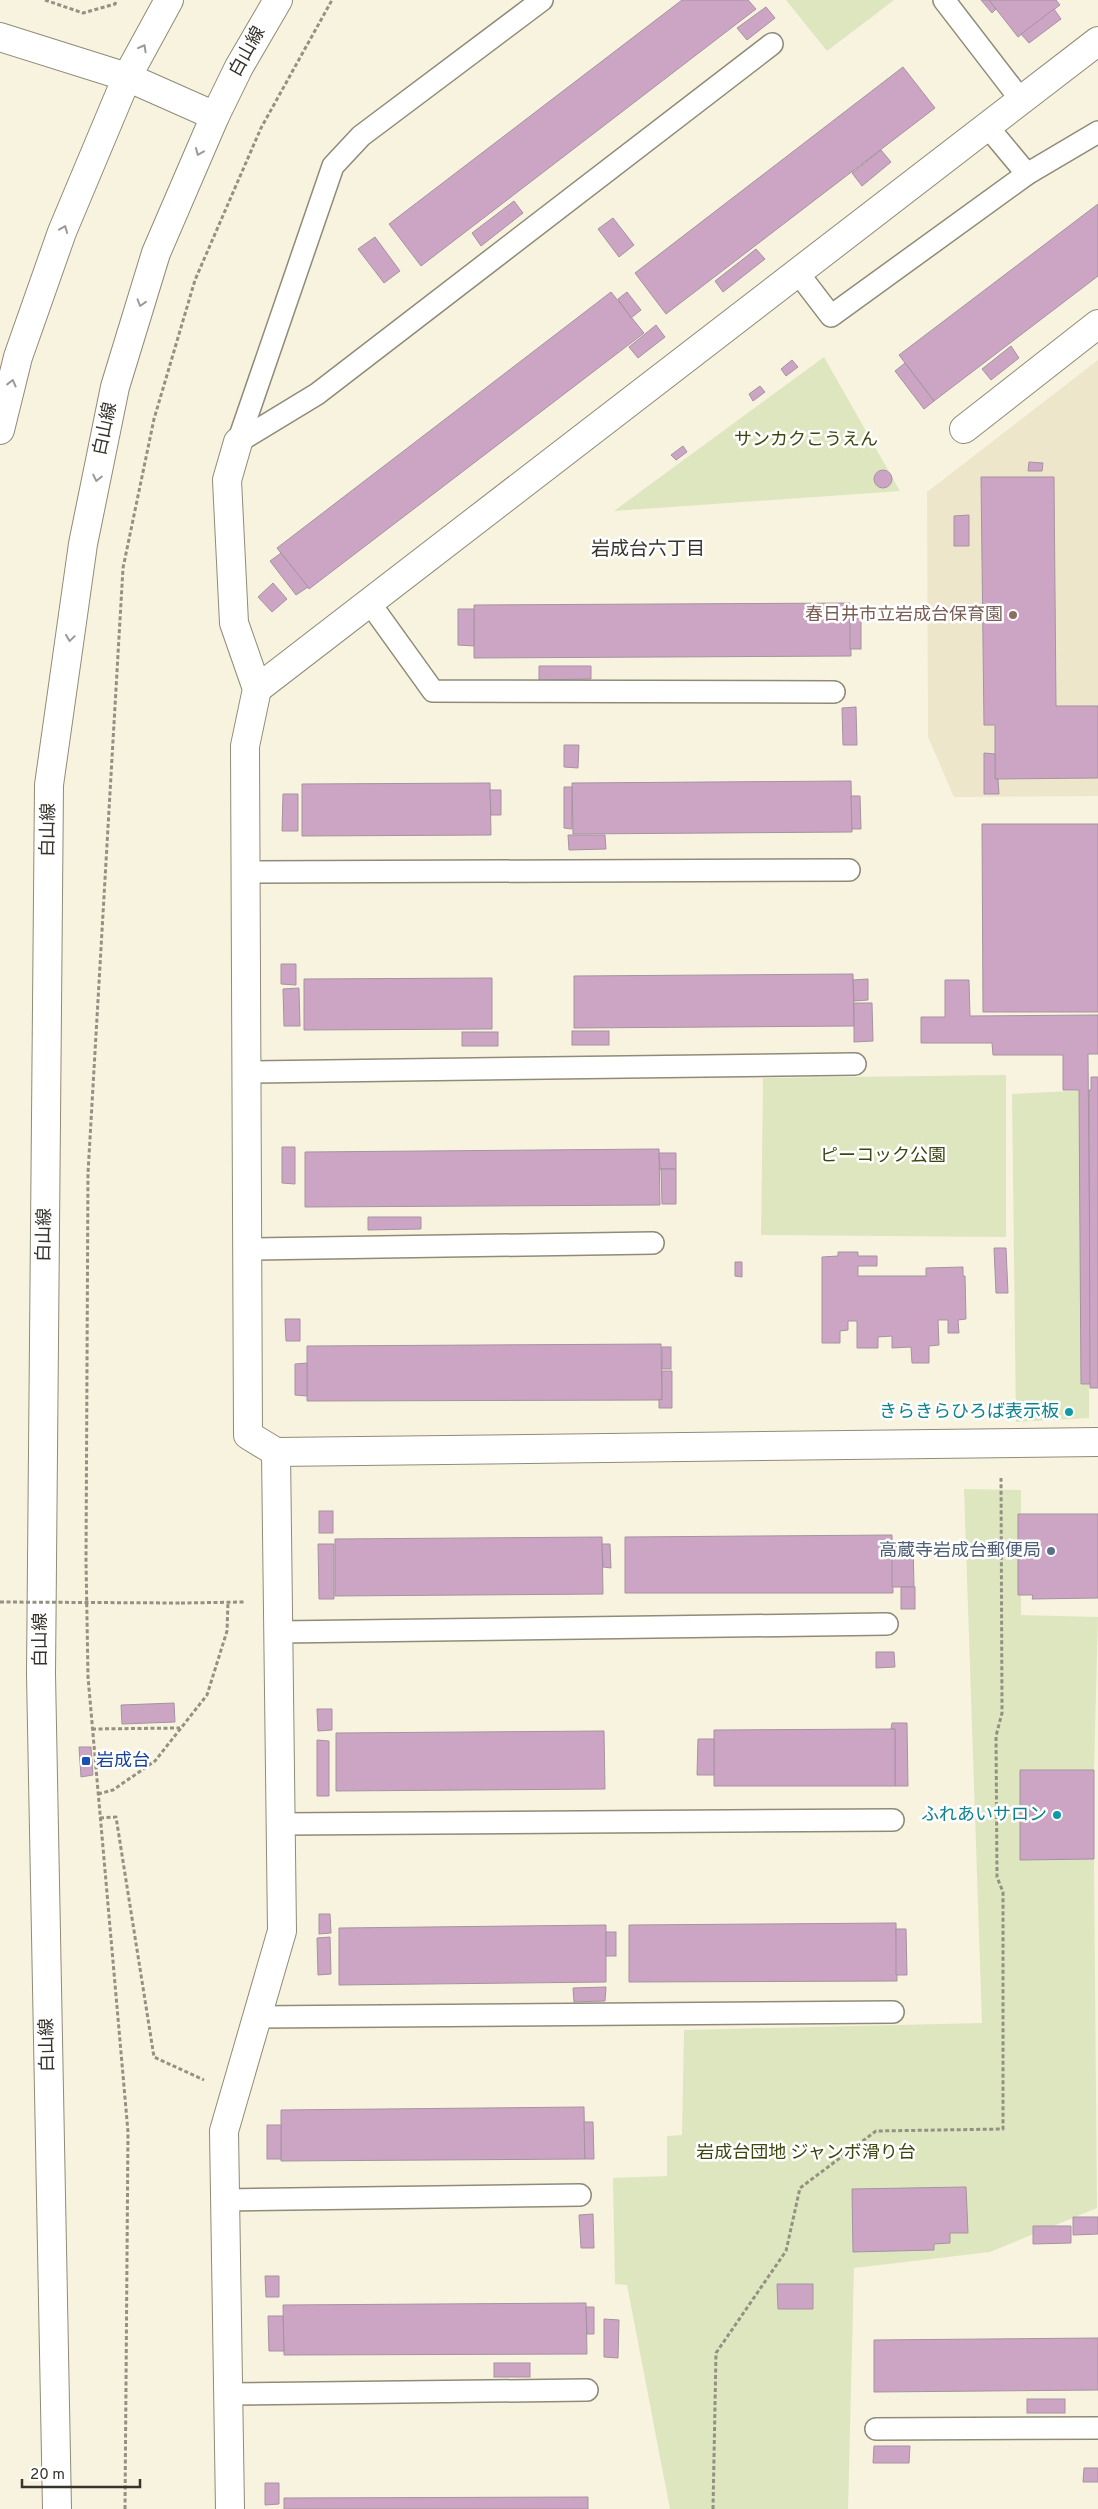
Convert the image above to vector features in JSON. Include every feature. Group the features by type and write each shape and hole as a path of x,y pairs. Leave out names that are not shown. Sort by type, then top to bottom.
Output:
{"street":[{"path":"0,430 18,357 62,232 127,77 169,0"},
{"name":"白山線","path":"58,2509 41,1674 49,785 83,544 115,387 156,253 215,116 239,67 278,0"},
{"path":"0,37 127,77 215,116"},
{"path":"257,689 1098,41"},
{"path":"964,429 1098,324"},
{"path":"238,442 227,480 234,623 257,689 245,746 248,1435 276,1452 1098,1442"},
{"path":"230,2509 224,2131 282,1931 276,1452"}],"lane":[{"path":"238,442 333,166 361,136 542,0"},
{"path":"944,0 1021,100"},
{"path":"238,442 317,394 772,44"},
{"path":"987,126 1027,174"},
{"path":"798,273 831,316 1027,174 1098,132"},
{"path":"369,602 433,691 834,692"},
{"path":"246,872 849,870"},
{"path":"247,1072 855,1064"},
{"path":"248,1250 653,1243"},
{"path":"278,1632 887,1624"},
{"path":"281,1824 893,1820"},
{"path":"257,2017 893,2012"},
{"path":"225,2200 580,2195"},
{"path":"228,2394 588,2390"},
{"path":"876,2430 1098,2428"}],"path":[{"path":"45,0 83,13 115,4 117,0"},
{"path":"125,2509 128,2132 88,1677 87,1581 88,1173 123,568 154,419 195,280 261,128 332,0"},
{"path":"0,1602 181,1603"},
{"path":"98,1794 113,1790 155,1761 207,1695 227,1630 228,1602"},
{"path":"92,1729 181,1728"},
{"path":"100,1818 116,1817 154,2057 235,2093"}],"shaded area":[{"name":"春日井市立岩成台保育園","path":"1098,360 1098,796 954,797 928,737 927,492"}],"green space":[{"path":"786,0 894,0 827,51"},
{"name":"サンカクこうえん","path":"824,357 900,491 614,511"},
{"name":"ピーコック公園","path":"1006,1075 1006,1237 761,1235 763,1078"},
{"path":"1089,1090 1089,1418 1016,1422 1012,1094"},
{"name":"岩成台団地 ジャンボ滑り台","path":"964,1489 1021,1490 1021,1615 1098,1617 1094,1770 1020,1770 1020,1859 1094,1859 1097,2208 990,2252 854,2268 848,2509 670,2509 627,2285 615,2284 613,2178 667,2176 667,2136 682,2135 684,2030 982,2023"}],"building":[{"path":"682,0 748,0 756,9 421,266 389,224"},
{"path":"981,0 989,0 996,9 992,13"},
{"path":"989,0 1056,0 1060,5 1018,37"},
{"path":"766,7 775,18 747,40 737,28"},
{"path":"1054,9 1061,19 1029,43 1021,34"},
{"path":"903,67 935,108 666,314 635,273"},
{"path":"881,150 891,162 862,186 852,173"},
{"path":"514,201 523,213 481,246 472,233"},
{"path":"1098,204 1098,276 934,401 899,355"},
{"path":"613,218 634,245 619,257 598,229"},
{"path":"375,237 400,271 384,283 358,249"},
{"path":"756,249 765,259 723,292 715,281"},
{"path":"611,292 644,333 309,589 277,548"},
{"path":"627,292 641,310 631,318 618,299"},
{"path":"656,325 665,337 638,358 629,347"},
{"path":"1011,346 1019,358 991,380 982,369"},
{"path":"792,360 798,367 786,376 781,369"},
{"path":"905,363 934,401 924,409 895,371"},
{"path":"760,386 765,392 753,401 749,394"},
{"path":"683,446 687,452 676,460 671,455"},
{"path":"1029,462 1043,463 1042,471 1028,471"},
{"path":"879,470 887,470 892,475 890,486 879,488 874,483 874,475"},
{"path":"981,477 1054,477 1056,706 1098,706 1098,778 995,779 995,725 984,725"},
{"path":"969,515 969,546 954,546 954,516"},
{"path":"281,553 308,587 296,595 270,561"},
{"path":"273,583 287,599 272,612 258,597"},
{"path":"850,603 851,656 474,658 474,605"},
{"path":"458,609 474,609 474,646 458,645"},
{"path":"850,614 861,614 861,649 850,649"},
{"path":"539,666 591,666 591,679 539,680"},
{"path":"856,707 857,745 843,745 842,708"},
{"path":"564,745 579,745 578,768 564,767"},
{"path":"984,753 995,754 995,779 998,779 999,794 984,794"},
{"path":"851,781 852,832 573,834 572,783"},
{"path":"490,783 491,835 302,836 302,784"},
{"path":"564,787 572,787 572,829 564,828"},
{"path":"490,790 501,790 501,815 491,815"},
{"path":"283,794 298,794 298,831 282,831"},
{"path":"851,796 860,796 861,829 852,829"},
{"path":"982,824 1098,824 1098,1012 983,1012"},
{"path":"568,835 605,835 606,849 569,850"},
{"path":"281,964 296,964 296,985 281,984"},
{"path":"853,974 854,1026 574,1028 574,976"},
{"path":"492,978 492,1029 304,1030 304,979"},
{"path":"868,979 868,1000 854,1001 853,980"},
{"path":"945,980 969,980 970,1016 1098,1015 1098,1054 1088,1054 1091,1384 1081,1384 1079,1090 1063,1090 1063,1055 993,1055 992,1043 921,1043 921,1017 945,1017"},
{"path":"299,988 300,1026 284,1026 283,989"},
{"path":"854,1003 872,1003 873,1041 854,1042"},
{"path":"572,1031 609,1031 609,1045 572,1045"},
{"path":"462,1032 498,1032 498,1046 462,1046"},
{"path":"1091,1077 1098,1077 1098,1388 1090,1388 1089,1090 1091,1090"},
{"path":"282,1147 295,1147 295,1184 282,1183"},
{"path":"659,1149 660,1205 305,1207 305,1152"},
{"path":"659,1153 676,1153 676,1169 660,1169"},
{"path":"661,1169 676,1169 676,1204 662,1204"},
{"path":"368,1217 421,1217 421,1229 368,1230"},
{"path":"994,1248 1006,1248 1008,1293 996,1293"},
{"path":"838,1252 858,1252 858,1256 877,1256 877,1266 858,1266 858,1276 926,1276 926,1268 963,1267 966,1319 958,1320 959,1333 948,1333 948,1320 938,1320 939,1345 929,1346 929,1363 912,1363 911,1347 892,1348 892,1336 878,1337 878,1348 857,1348 857,1321 848,1321 848,1330 840,1331 840,1343 822,1343 822,1257 838,1256"},
{"path":"735,1262 742,1262 742,1277 735,1276"},
{"path":"285,1319 300,1319 300,1341 286,1341"},
{"path":"661,1344 662,1400 307,1401 307,1346"},
{"path":"662,1347 671,1347 671,1369 662,1369"},
{"path":"307,1363 307,1396 295,1395 295,1364"},
{"path":"662,1371 672,1371 672,1408 659,1408 659,1399 662,1400"},
{"path":"319,1511 333,1511 333,1533 319,1533"},
{"path":"1018,1514 1098,1514 1098,1598 1032,1599 1033,1595 1018,1595"},
{"path":"892,1535 893,1593 625,1593 625,1537"},
{"path":"602,1537 603,1594 335,1596 335,1539"},
{"path":"892,1541 913,1541 914,1587 892,1587"},
{"path":"318,1544 334,1544 334,1599 319,1599"},
{"path":"602,1544 610,1544 611,1568 603,1567"},
{"path":"901,1587 915,1587 915,1609 901,1609"},
{"path":"876,1652 894,1652 895,1667 876,1668"},
{"path":"174,1703 175,1722 122,1724 121,1705"},
{"path":"317,1709 332,1709 332,1730 318,1731"},
{"path":"892,1723 907,1723 908,1786 895,1786 895,1729 891,1729"},
{"path":"895,1729 895,1786 714,1786 714,1730"},
{"path":"604,1731 605,1789 336,1791 336,1733"},
{"path":"698,1739 714,1739 714,1775 697,1775"},
{"path":"317,1740 329,1741 329,1796 317,1796"},
{"name":"岩成台","path":"79,1747 91,1747 93,1775 81,1777"},
{"name":"ふれあいサロン","path":"1020,1770 1094,1770 1094,1859 1020,1860"},
{"path":"319,1914 330,1914 331,1933 319,1934"},
{"path":"896,1923 897,1981 629,1982 629,1925"},
{"path":"606,1925 606,1982 339,1985 339,1928"},
{"path":"896,1929 906,1929 907,1975 896,1975"},
{"path":"606,1932 616,1932 616,1956 606,1956"},
{"path":"330,1937 331,1974 318,1975 317,1938"},
{"path":"606,1987 605,2001 574,2002 573,1988"},
{"path":"584,2107 585,2159 281,2161 281,2110"},
{"path":"584,2122 593,2122 594,2159 585,2159"},
{"path":"267,2125 281,2125 281,2159 267,2159"},
{"path":"966,2187 968,2233 950,2233 950,2243 934,2244 934,2250 853,2252 852,2189"},
{"path":"593,2214 594,2248 581,2248 579,2215"},
{"path":"1073,2217 1098,2217 1098,2234 1073,2235"},
{"path":"1033,2226 1071,2226 1071,2243 1033,2244"},
{"path":"265,2276 279,2276 279,2297 266,2297"},
{"path":"777,2284 813,2284 813,2309 778,2309"},
{"path":"586,2303 587,2354 284,2355 283,2305"},
{"path":"586,2307 594,2307 594,2334 587,2334"},
{"path":"268,2316 283,2316 284,2351 269,2351"},
{"path":"604,2319 619,2320 618,2358 604,2357"},
{"path":"1098,2338 1098,2390 874,2392 874,2340"},
{"path":"494,2363 530,2363 530,2377 494,2377"},
{"path":"1027,2399 1065,2399 1065,2413 1027,2413"},
{"path":"874,2446 910,2446 909,2463 873,2463"},
{"path":"1084,2468 1098,2468 1098,2482 1083,2482"},
{"path":"265,2483 279,2483 279,2504 265,2505"},
{"path":"588,2497 588,2509 284,2509 284,2498"}],"place":[{"name":"春日井市立岩成台保育園","path":"1013,615"},
{"name":"きらきらひろば表示板","path":"1069,1412"},
{"name":"高蔵寺岩成台郵便局","path":"1051,1551"},
{"name":"岩成台","path":"86,1761"},
{"name":"ふれあいサロン","path":"1057,1815"}],"district":[{"name":"岩成台六丁目","path":"648,550"}]}
